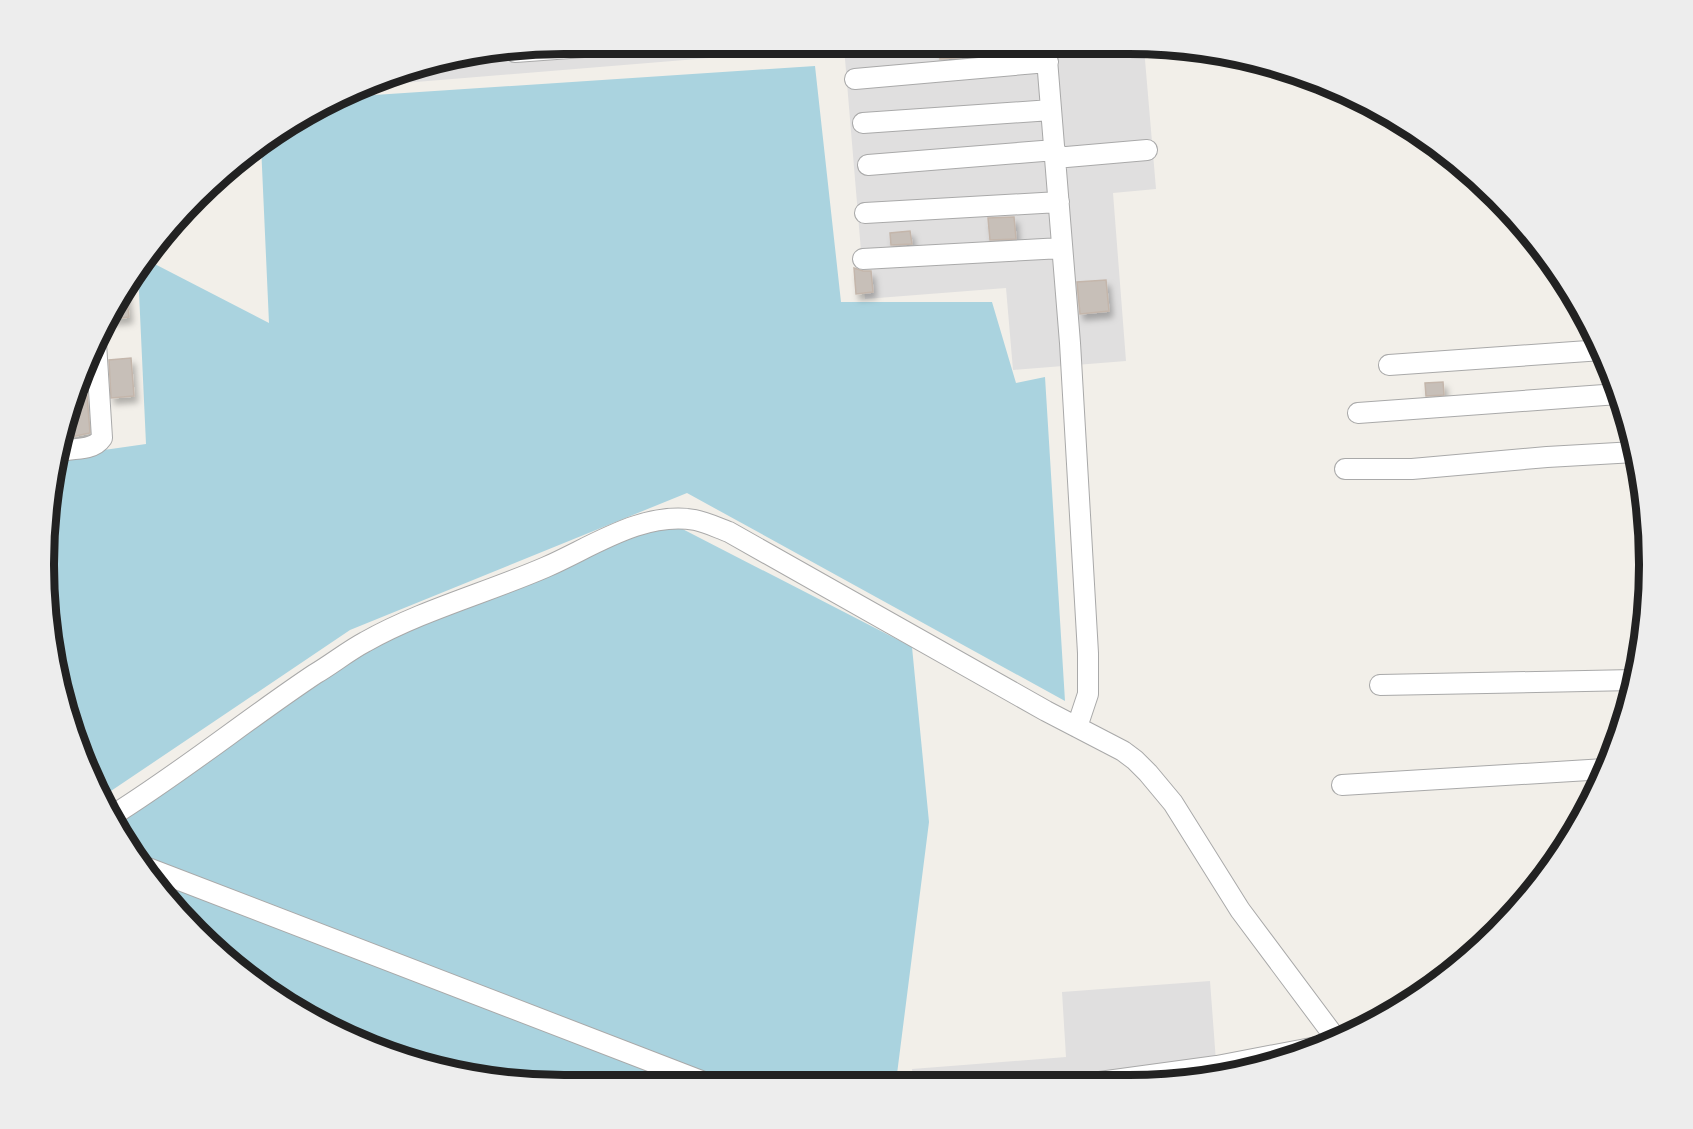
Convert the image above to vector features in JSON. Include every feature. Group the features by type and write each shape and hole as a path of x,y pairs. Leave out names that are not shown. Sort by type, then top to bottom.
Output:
{"street":[{"path":"855,79 1047,55 1071,354 1088,653 1088,694 1077,727"},
{"path":"863,123 1051,110"},
{"path":"868,165 1147,150"},
{"path":"865,213 1059,202"},
{"path":"863,259 1062,248"},
{"path":"1389,365 1591,351"},
{"path":"67,449 93,446 102,438 97,360"},
{"path":"1358,412 1610,395"},
{"path":"1345,469 1412,469 1626,452"},
{"path":"118,813 364,642 409,619 544,567 635,526 650,521 698,520 729,532 1123,751 1148,773 1173,803 1240,910 1331,1033"},
{"path":"1380,685 1626,680"},
{"path":"1342,785 1596,770"},
{"path":"156,871 686,1075"}],"shaded area":[{"path":"758,54 392,84 432,71 465,64 531,55"},
{"path":"845,54 1145,54 1156,189 1113,193 1126,361 1013,370 1006,288 865,299"},
{"path":"1210,981 1216,1067 1162,1074 1129,1075 913,1075 912,1069 1066,1057 1062,992"}],"water":[{"path":"815,66 841,302 992,302 1016,383 1045,377 1065,701 687,493 350,630 108,793 93,760 71,697 58,631 56,520 66,455 146,444 139,283 153,263 269,323 261,154 309,122 363,96"},
{"path":"665,520 912,647 929,822 897,1074 564,1075 498,1071 432,1058 369,1036 309,1007 254,970 228,948 181,901 159,875 121,819 364,642"}],"building":[{"path":"940,54 978,54 978,56 940,59"},
{"path":"1014,217 1016,239 990,240 988,218"},
{"path":"910,231 912,244 891,245 890,233"},
{"path":"854,268 871,271 873,292 856,294"},
{"path":"1106,280 1109,311 1080,314 1077,282"},
{"path":"127,301 129,317 117,318"},
{"path":"131,358 134,396 111,398 109,360"},
{"path":"1443,382 1444,395 1426,396 1425,383"},
{"path":"83,395 87,395 90,433 70,437 71,432"}]}
